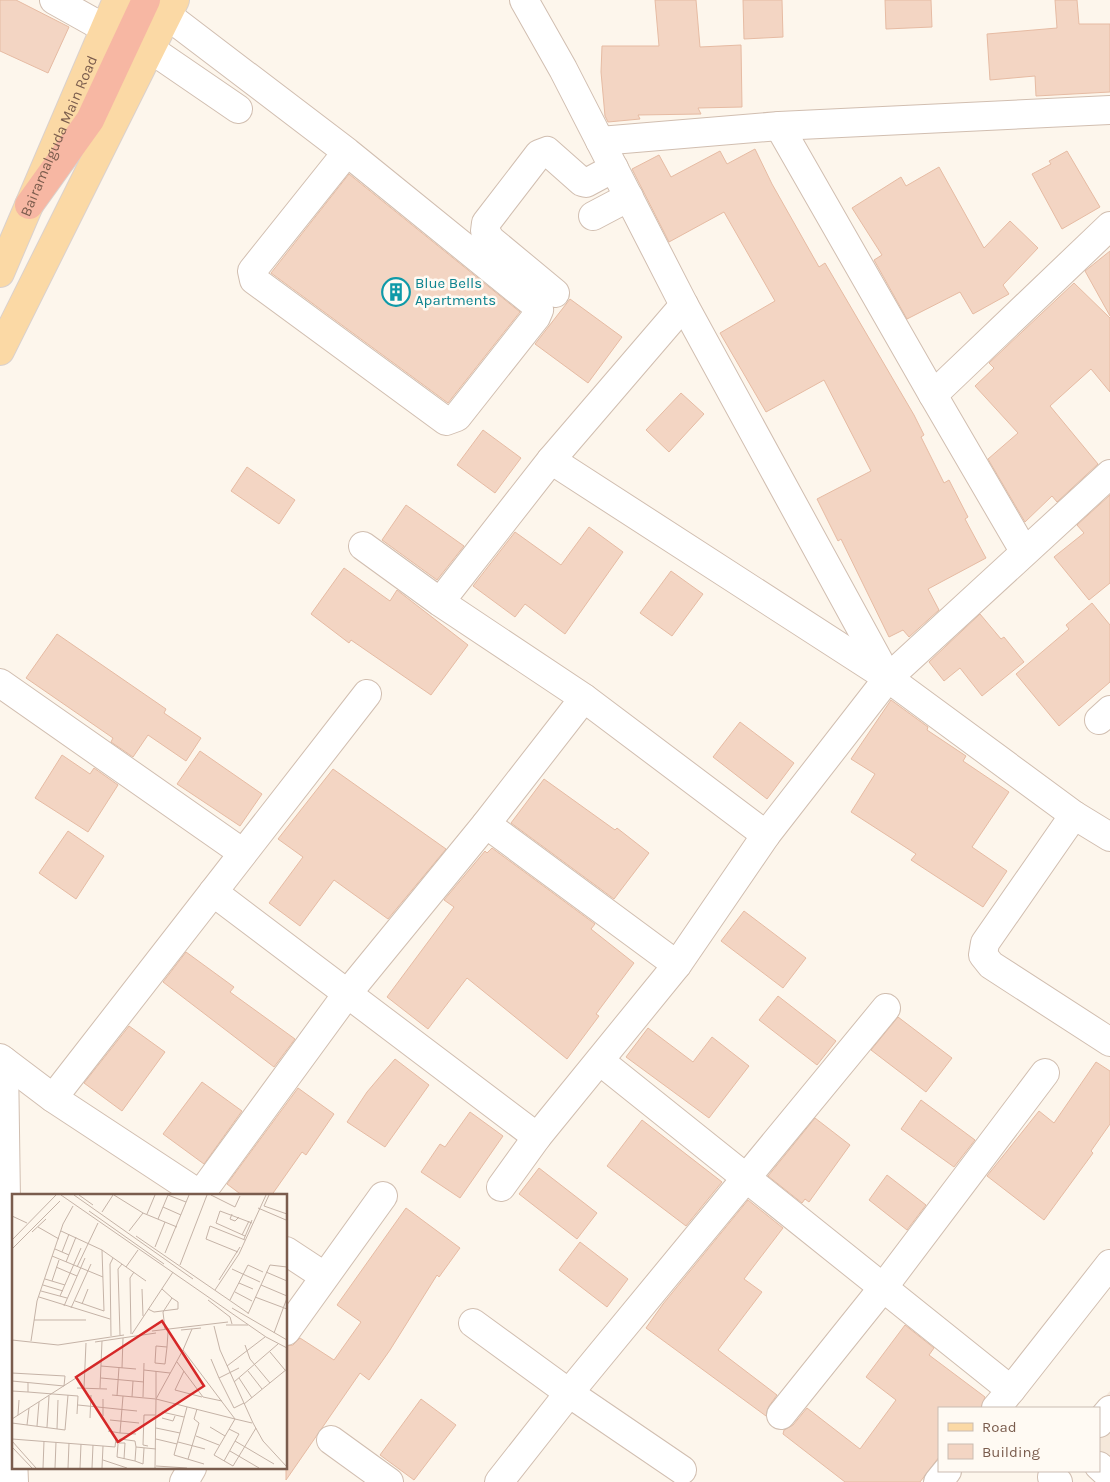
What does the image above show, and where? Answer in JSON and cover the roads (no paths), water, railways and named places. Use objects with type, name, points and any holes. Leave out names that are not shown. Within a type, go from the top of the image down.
[{"type":"highway","points":[[29,205],[90,120],[163,5]]},
{"type":"main road","name":"Bairamalguda Main Road","points":[[0,273],[117,0]]},
{"type":"main road","points":[[0,351],[149,48],[163,5]]},
{"type":"street","points":[[54,0],[104,28]]},
{"type":"street","points":[[524,0],[563,69],[684,305],[888,678]]},
{"type":"street","points":[[163,5],[347,152],[532,302],[538,310],[536,317],[457,418],[451,421],[446,421],[254,280],[251,275],[252,271],[347,152]]},
{"type":"street","points":[[149,48],[189,73],[238,109]]},
{"type":"street","points":[[600,141],[779,126],[1110,110]]},
{"type":"street","points":[[779,126],[1024,551]]},
{"type":"street","points":[[555,293],[491,240],[485,231],[486,223],[539,154],[547,151],[582,182],[586,182],[614,168]]},
{"type":"street","points":[[593,216],[629,197]]},
{"type":"street","points":[[933,395],[1110,226]]},
{"type":"street","points":[[440,602],[551,460],[684,305]]},
{"type":"street","points":[[551,460],[888,678],[1074,815],[1110,837]]},
{"type":"street","points":[[501,1187],[537,1137],[677,965],[766,836],[888,678],[1110,474]]},
{"type":"street","points":[[363,546],[440,602],[584,698],[766,836]]},
{"type":"street","points":[[0,683],[243,853]]},
{"type":"street","points":[[53,1098],[367,694]]},
{"type":"street","points":[[202,1194],[347,994],[486,824],[584,698]]},
{"type":"street","points":[[1074,815],[985,943],[984,955],[991,965],[1110,1042]]},
{"type":"street","points":[[486,824],[677,965]]},
{"type":"street","points":[[213,892],[537,1137]]},
{"type":"street","points":[[499,1482],[568,1393],[886,1008]]},
{"type":"street","points":[[2,1059],[53,1098],[199,1194]]},
{"type":"street","points":[[2,1059],[7,1340],[12,1441]]},
{"type":"street","points":[[600,1061],[882,1289],[1003,1399],[1110,1264]]},
{"type":"street","points":[[782,1415],[882,1289],[1045,1073]]},
{"type":"street","points":[[288,1328],[383,1196]]},
{"type":"street","points":[[288,1252],[324,1276]]},
{"type":"street","points":[[473,1323],[568,1393],[682,1470]]},
{"type":"street","points":[[1100,1422],[1110,1410]]},
{"type":"street","points":[[332,1440],[389,1482]]},
{"type":"street","points":[[1100,1467],[1110,1476]]},
{"type":"street","points":[[184,1482],[191,1470]]},
{"type":"street","points":[[938,1482],[946,1472]]},
{"type":"place","name":"Blue Bells Apartments","points":[[396,292]]}]
